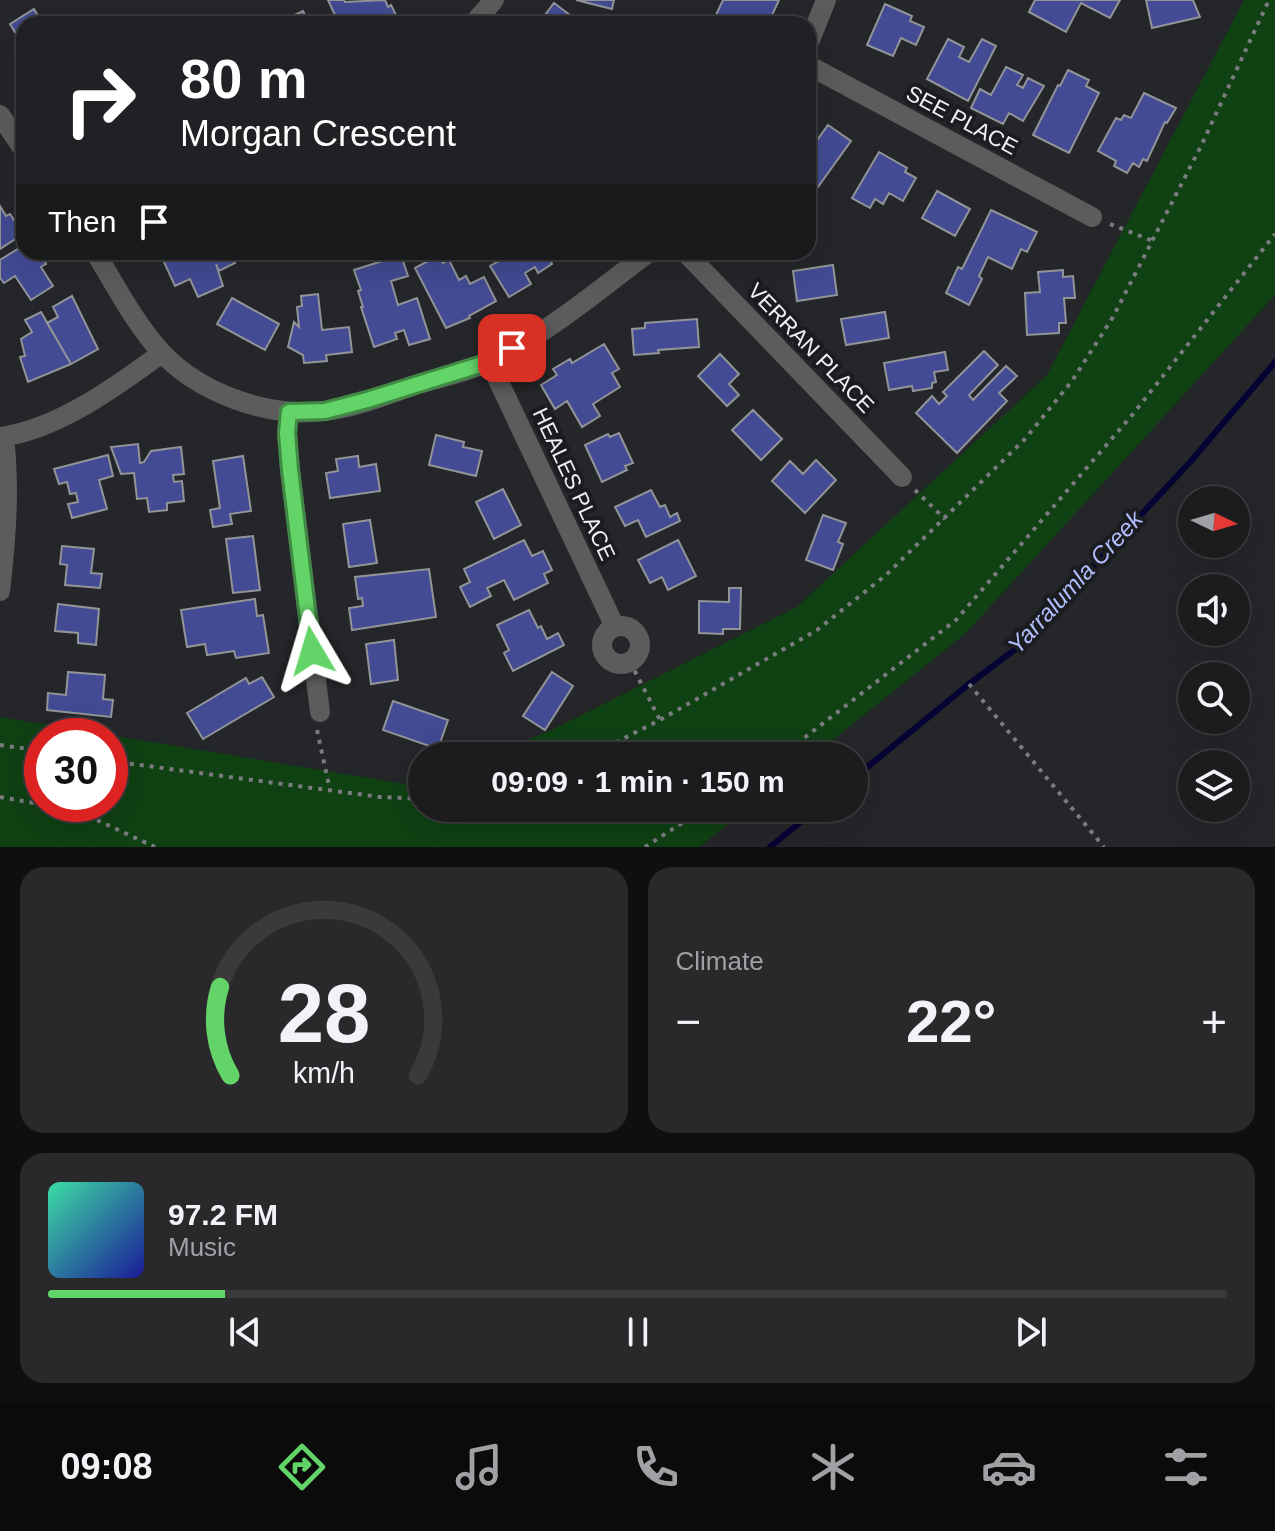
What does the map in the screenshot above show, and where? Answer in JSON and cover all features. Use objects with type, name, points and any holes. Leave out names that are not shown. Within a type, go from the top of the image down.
[{"type":"street","points":[[480,16],[494,0]]},
{"type":"street","points":[[816,25],[826,0]]},
{"type":"street","name":"SEE PLACE","points":[[816,69],[1092,217]]},
{"type":"street","points":[[1,120],[16,140]]},
{"type":"street","points":[[100,260],[162,353],[205,386],[245,402],[289,412],[325,411],[492,361],[552,323],[638,260]]},
{"type":"street","name":"VERRAN PLACE","points":[[693,260],[902,477]]},
{"type":"street","points":[[0,591],[6,540],[8,474],[2,437],[95,401],[162,353]]},
{"type":"street","name":"HEALES PLACE","points":[[492,361],[498,380],[615,627],[603,639],[603,653],[618,664],[630,662]]},
{"type":"street","points":[[289,412],[290,470],[320,712]]},
{"type":"path","points":[[617,742],[817,630],[886,575],[1025,439],[1072,381],[1113,317],[1269,0]]},
{"type":"path","points":[[1092,217],[1153,241]]},
{"type":"path","points":[[799,742],[956,620],[1133,414],[1275,234]]},
{"type":"path","points":[[902,477],[945,519]]},
{"type":"path","points":[[630,662],[660,720]]},
{"type":"path","points":[[969,684],[1104,847]]},
{"type":"path","points":[[320,712],[316,732],[330,790]]},
{"type":"path","points":[[0,745],[24,748]]},
{"type":"path","points":[[128,763],[408,798]]},
{"type":"path","points":[[0,797],[61,808],[99,821],[155,847]]},
{"type":"path","points":[[645,847],[683,822]]},
{"type":"green space","points":[[1244,0],[1275,0],[1275,295],[966,633],[830,742],[522,742],[552,730],[797,607],[1047,375]]},
{"type":"green space","points":[[0,717],[24,721],[24,822],[128,822],[128,738],[408,785],[408,822],[730,822],[699,847],[0,847]]},
{"type":"building","points":[[328,0],[385,0],[396,16],[335,16]]},
{"type":"building","points":[[576,0],[614,0],[612,9]]},
{"type":"building","points":[[723,0],[779,0],[772,16],[715,16]]},
{"type":"building","points":[[1035,0],[1120,0],[1110,18],[1081,3],[1066,32],[1029,12]]},
{"type":"building","points":[[1146,0],[1193,0],[1200,17],[1152,28]]},
{"type":"building","points":[[554,3],[571,16],[544,16]]},
{"type":"building","points":[[885,4],[912,16],[910,21],[924,27],[916,45],[901,38],[893,56],[867,45]]},
{"type":"building","points":[[34,9],[38,16],[23,16]]},
{"type":"building","points":[[16,20],[16,34],[10,24]]},
{"type":"building","points":[[948,39],[964,47],[959,57],[969,62],[982,39],[996,46],[968,101],[927,79]]},
{"type":"building","points":[[1006,67],[1023,75],[1017,85],[1023,88],[1028,78],[1044,86],[1023,121],[1009,113],[1003,124],[971,108],[980,89],[991,95]]},
{"type":"building","points":[[1068,70],[1089,80],[1086,86],[1099,93],[1069,153],[1033,135]]},
{"type":"building","points":[[1144,93],[1176,108],[1165,122],[1147,161],[1143,159],[1139,167],[1133,163],[1127,173],[1114,166],[1116,161],[1098,151],[1116,118],[1121,120],[1124,115],[1131,118]]},
{"type":"building","points":[[828,125],[851,141],[816,190],[816,142]]},
{"type":"building","points":[[879,152],[907,168],[905,172],[916,178],[903,201],[889,193],[883,204],[875,199],[870,208],[852,198]]},
{"type":"building","points":[[937,191],[970,209],[955,236],[922,218]]},
{"type":"building","points":[[0,206],[6,216],[10,214],[16,223],[16,239],[0,249]]},
{"type":"building","points":[[991,210],[1037,232],[1027,252],[1021,249],[1012,269],[988,257],[979,276],[982,279],[969,305],[946,293],[958,267],[962,269]]},
{"type":"building","points":[[16,250],[16,260],[44,260],[46,264],[41,267],[53,286],[31,300],[15,276],[4,283],[0,278],[0,260]]},
{"type":"building","points":[[234,260],[235,263],[219,271],[216,264],[223,286],[198,297],[190,279],[175,286],[164,262]]},
{"type":"building","points":[[385,260],[403,260],[408,276],[391,281],[398,305],[417,298],[430,339],[409,345],[404,330],[395,333],[397,339],[374,347],[361,307],[358,291],[361,290],[354,270]]},
{"type":"building","points":[[430,260],[442,260],[443,263],[449,260],[459,280],[466,276],[470,284],[484,277],[496,301],[470,318],[446,328],[415,268]]},
{"type":"building","points":[[500,260],[550,260],[552,264],[538,273],[535,267],[525,273],[531,284],[509,297],[490,266]]},
{"type":"building","points":[[833,265],[837,295],[797,301],[793,271]]},
{"type":"building","points":[[1063,270],[1063,277],[1073,276],[1075,298],[1064,298],[1066,323],[1059,323],[1059,333],[1027,335],[1025,293],[1040,292],[1038,272]]},
{"type":"building","points":[[318,294],[322,330],[349,327],[352,352],[326,355],[327,361],[304,363],[303,355],[288,347],[294,322],[299,327],[297,307],[302,306],[301,296]]},
{"type":"building","points":[[72,296],[98,349],[71,364],[47,323],[58,317],[53,307]]},
{"type":"building","points":[[232,298],[279,324],[265,350],[217,324]]},
{"type":"building","points":[[41,312],[71,364],[28,382],[20,357],[25,356],[21,339],[32,332],[25,320]]},
{"type":"building","points":[[885,312],[889,338],[846,345],[841,319]]},
{"type":"building","points":[[697,319],[699,347],[634,355],[632,329],[645,328],[645,323]]},
{"type":"building","points":[[604,344],[619,369],[612,373],[620,387],[593,404],[600,416],[582,427],[567,401],[555,409],[541,385],[557,375],[553,369],[570,359],[572,363]]},
{"type":"building","points":[[984,351],[998,365],[969,395],[973,400],[1006,366],[1017,376],[999,393],[1007,401],[957,453],[916,413],[932,396],[939,404],[947,396],[943,392]]},
{"type":"building","points":[[945,352],[948,370],[934,372],[936,382],[932,383],[932,388],[913,391],[912,386],[889,390],[884,363]]},
{"type":"building","points":[[720,354],[739,374],[729,384],[739,395],[727,406],[698,376]]},
{"type":"building","points":[[753,410],[782,439],[761,460],[732,430]]},
{"type":"building","points":[[619,433],[633,463],[625,466],[627,470],[602,482],[585,445],[608,434],[610,437]]},
{"type":"building","points":[[436,435],[464,442],[463,447],[482,451],[476,476],[429,465]]},
{"type":"building","points":[[138,444],[140,463],[151,451],[181,447],[184,474],[173,475],[174,482],[182,481],[184,501],[167,503],[167,510],[149,512],[147,498],[137,499],[134,473],[121,474],[111,447]]},
{"type":"building","points":[[108,455],[113,476],[99,480],[107,509],[72,518],[68,504],[78,502],[76,493],[70,494],[67,482],[59,484],[54,469]]},
{"type":"building","points":[[243,456],[251,511],[230,514],[232,524],[213,527],[210,510],[220,508],[213,461]]},
{"type":"building","points":[[358,456],[359,467],[376,464],[380,491],[330,498],[326,473],[338,471],[336,459]]},
{"type":"building","points":[[816,460],[836,480],[805,513],[772,481],[790,461],[803,474]]},
{"type":"building","points":[[503,489],[521,525],[494,539],[476,502]]},
{"type":"building","points":[[651,490],[660,507],[665,505],[670,517],[677,513],[680,521],[646,537],[638,520],[625,526],[615,507]]},
{"type":"building","points":[[823,515],[846,523],[838,542],[843,544],[833,570],[806,560]]},
{"type":"building","points":[[370,520],[377,563],[349,567],[343,524]]},
{"type":"building","points":[[253,536],[260,590],[233,593],[226,539]]},
{"type":"building","points":[[524,540],[532,556],[543,551],[552,570],[544,574],[548,583],[514,600],[504,580],[487,588],[491,596],[470,607],[460,587],[470,582],[464,569]]},
{"type":"building","points":[[678,540],[696,576],[668,590],[662,577],[650,583],[638,560]]},
{"type":"building","points":[[62,546],[94,549],[91,573],[102,574],[100,588],[65,585],[67,565],[60,564]]},
{"type":"building","points":[[429,569],[436,617],[352,630],[349,608],[363,606],[362,598],[358,599],[355,577]]},
{"type":"building","points":[[729,588],[741,588],[740,629],[723,629],[723,634],[699,633],[699,601],[729,602]]},
{"type":"building","points":[[255,599],[257,616],[263,615],[269,653],[236,658],[234,651],[207,655],[205,644],[187,647],[181,610]]},
{"type":"building","points":[[58,604],[99,609],[96,645],[78,643],[78,633],[55,631]]},
{"type":"building","points":[[529,610],[547,639],[558,633],[564,645],[513,671],[504,653],[509,650],[497,625]]},
{"type":"building","points":[[394,640],[398,680],[371,684],[366,644]]},
{"type":"building","points":[[68,672],[105,675],[103,699],[113,700],[111,717],[47,710],[48,693],[66,695]]},
{"type":"building","points":[[552,672],[573,686],[545,730],[523,716]]},
{"type":"building","points":[[262,677],[274,697],[203,739],[187,713],[246,678],[249,684]]},
{"type":"building","points":[[393,701],[448,720],[440,742],[418,742],[383,730]]},
{"type":"waterway","name":"Yarralumla Creek","points":[[868,767],[1017,648],[1191,461],[1275,362]]},
{"type":"waterway","name":"Yarralumla Creek","points":[[770,847],[801,822]]},
{"type":"route","points":[[312,651],[290,470],[289,412],[325,411],[367,400],[492,361],[512,348]]}]
